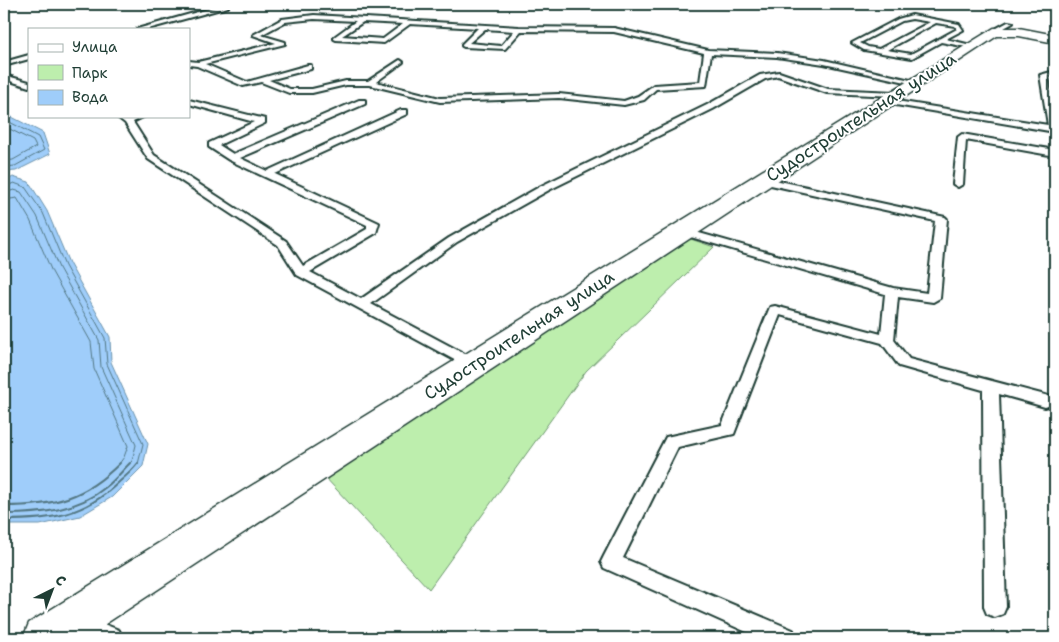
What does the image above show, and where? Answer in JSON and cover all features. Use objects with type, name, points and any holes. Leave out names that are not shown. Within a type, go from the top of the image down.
[{"type":"street","name":"Судостроительная улица","points":[[58,630],[972,46],[1002,29],[1055,39]]},
{"type":"lane","points":[[144,28],[226,6]]},
{"type":"lane","points":[[198,64],[282,43],[256,35],[284,20],[314,17],[483,27],[614,30],[708,52],[776,55],[824,62],[915,82]]},
{"type":"lane","points":[[912,17],[957,25],[961,29],[940,40],[912,56],[866,49],[855,43],[900,20],[912,17]]},
{"type":"lane","points":[[362,20],[336,38],[384,41],[408,23]]},
{"type":"lane","points":[[880,51],[936,21]]},
{"type":"lane","points":[[483,27],[464,46],[503,48],[519,28]]},
{"type":"lane","points":[[940,40],[972,46]]},
{"type":"lane","points":[[262,80],[289,91],[312,91],[346,82],[370,83],[440,100],[559,96],[624,103],[641,98],[654,87],[704,84],[708,52]]},
{"type":"lane","points":[[4,64],[28,58]]},
{"type":"lane","points":[[370,83],[400,62]]},
{"type":"lane","points":[[190,63],[198,64],[246,84],[308,67]]},
{"type":"lane","points":[[362,304],[453,240],[545,188],[710,107],[763,77],[779,74],[826,91],[889,98],[1054,128],[1044,75],[1055,73]]},
{"type":"lane","points":[[4,77],[28,85]]},
{"type":"lane","points":[[190,102],[262,121],[212,145],[232,158],[374,223],[372,231],[301,272]]},
{"type":"lane","points":[[232,158],[362,102]]},
{"type":"lane","points":[[268,174],[404,112]]},
{"type":"lane","points":[[124,118],[151,158],[282,243],[301,272],[473,365]]},
{"type":"lane","points":[[958,184],[962,137],[1055,153]]},
{"type":"lane","points":[[681,231],[892,292],[933,298],[941,219],[761,180]]},
{"type":"lane","points":[[886,340],[892,292]]},
{"type":"lane","points":[[785,638],[611,562],[672,442],[728,430],[775,310],[886,340],[904,363],[1045,401]]},
{"type":"lane","points":[[991,386],[995,607]]},
{"type":"lane","points":[[58,630],[111,638]]},
{"type":"green space","points":[[682,236],[714,247],[586,371],[429,589],[323,475]]},
{"type":"water","points":[[4,113],[43,133],[50,154],[16,171],[4,172]]},
{"type":"water","points":[[13,177],[29,182],[47,211],[69,263],[110,337],[111,362],[148,444],[143,466],[112,497],[80,516],[40,525],[4,525],[4,182]]}]
